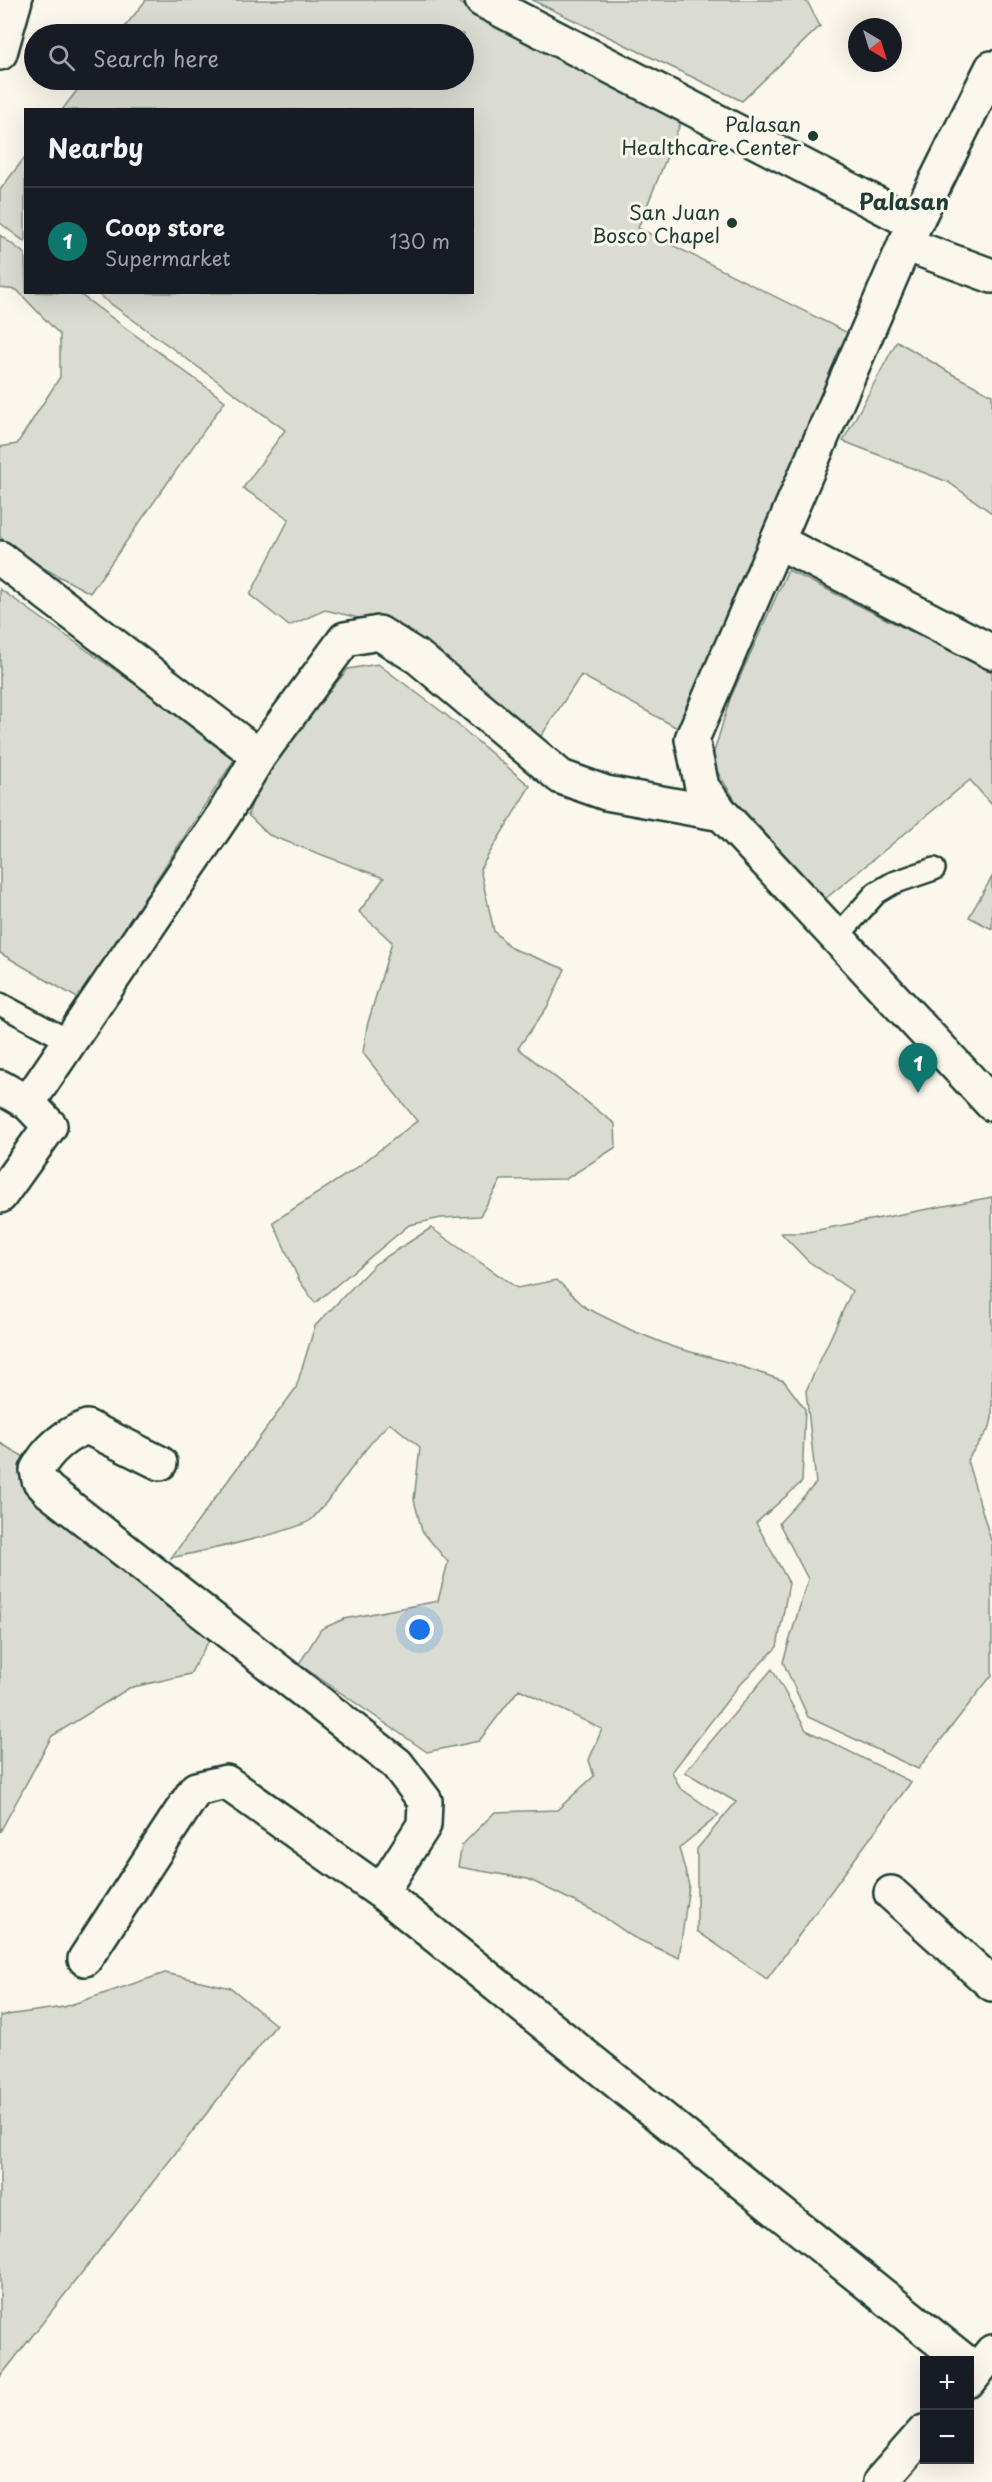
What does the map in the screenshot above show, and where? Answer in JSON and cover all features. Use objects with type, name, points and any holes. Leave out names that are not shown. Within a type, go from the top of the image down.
[{"type":"street","points":[[0,53],[15,0]]},
{"type":"street","points":[[482,0],[992,276]]},
{"type":"street","points":[[992,68],[909,233],[692,739],[702,787],[722,814],[992,1104]]},
{"type":"street","points":[[777,541],[992,652]]},
{"type":"street","points":[[0,558],[259,756]]},
{"type":"street","points":[[0,1196],[50,1126],[14,1095],[71,1042],[259,756],[345,639],[379,633],[419,658],[561,777],[606,793],[722,814]]},
{"type":"street","points":[[160,1463],[87,1427],[70,1433],[45,1455],[37,1470],[39,1480],[49,1491],[397,1764],[425,1801],[424,1825],[381,1892]]},
{"type":"street","points":[[85,1959],[196,1789],[226,1782],[381,1892],[961,2356]]},
{"type":"street","points":[[891,1893],[992,1984]]},
{"type":"street","points":[[880,2482],[920,2437]]},
{"type":"lane","points":[[836,938],[876,893],[893,883],[934,869]]},
{"type":"lane","points":[[0,1004],[71,1042]]},
{"type":"shaded area","points":[[146,0],[454,0],[683,117],[638,228],[850,334],[679,729],[581,675],[536,744],[389,625],[325,610],[289,626],[250,595],[289,519],[243,488],[285,430],[97,294],[474,294],[474,108],[64,108],[77,90],[474,90],[474,24],[127,24]]},
{"type":"shaded area","points":[[532,0],[803,0],[808,3],[820,26],[742,101]]},
{"type":"shaded area","points":[[24,158],[24,241],[0,223],[0,190]]},
{"type":"shaded area","points":[[0,235],[24,253],[24,294],[79,294],[225,401],[90,593],[36,564],[0,537],[0,447],[17,444],[60,377],[60,335],[17,290],[0,288]]},
{"type":"shaded area","points":[[897,341],[992,395],[992,513],[948,482],[843,441]]},
{"type":"shaded area","points":[[788,570],[992,672],[992,805],[970,780],[825,899],[737,803],[711,762],[730,699]]},
{"type":"shaded area","points":[[0,589],[204,733],[234,760],[79,999],[0,953]]},
{"type":"shaded area","points":[[378,664],[445,714],[530,786],[480,869],[494,931],[511,948],[565,969],[548,1006],[518,1048],[615,1124],[616,1147],[566,1179],[501,1180],[480,1216],[441,1218],[409,1225],[315,1303],[299,1280],[273,1222],[355,1169],[417,1121],[363,1053],[367,1026],[392,942],[359,912],[384,878],[269,835],[248,815],[264,769],[348,669]]},
{"type":"shaded area","points":[[992,877],[992,929],[969,917]]},
{"type":"shaded area","points":[[992,1197],[992,1418],[990,1427],[967,1460],[992,1544],[992,1675],[918,1769],[808,1717],[783,1662],[808,1579],[779,1523],[816,1483],[806,1391],[852,1291],[808,1261],[781,1233],[802,1233]]},
{"type":"shaded area","points":[[431,1228],[517,1288],[557,1280],[586,1308],[631,1330],[673,1347],[784,1381],[805,1409],[802,1482],[756,1523],[789,1583],[777,1647],[740,1684],[672,1772],[680,1788],[719,1815],[679,1848],[689,1885],[679,1958],[633,1937],[598,1913],[528,1879],[458,1867],[462,1845],[495,1812],[557,1810],[594,1776],[589,1760],[602,1729],[519,1689],[479,1741],[427,1752],[299,1664],[321,1629],[344,1619],[438,1601],[448,1562],[422,1531],[414,1500],[420,1447],[390,1423],[312,1519],[268,1535],[171,1558],[296,1388],[315,1326],[375,1264]]},
{"type":"shaded area","points":[[0,1443],[62,1479],[141,1584],[218,1624],[190,1674],[129,1688],[52,1736],[0,1832]]},
{"type":"shaded area","points":[[772,1669],[806,1730],[911,1782],[767,1979],[697,1931],[697,1849],[736,1802],[685,1772]]},
{"type":"shaded area","points":[[165,1973],[231,1988],[276,2025],[0,2377],[0,2016],[64,2007]]},
{"type":"place","name":"Palasan Healthcare Center","points":[[813,136]]},
{"type":"place","name":"San Juan Bosco Chapel","points":[[732,223]]},
{"type":"place","name":"Coop store","points":[[918,1093]]},
{"type":"district","name":"Palasan","points":[[904,200]]}]
